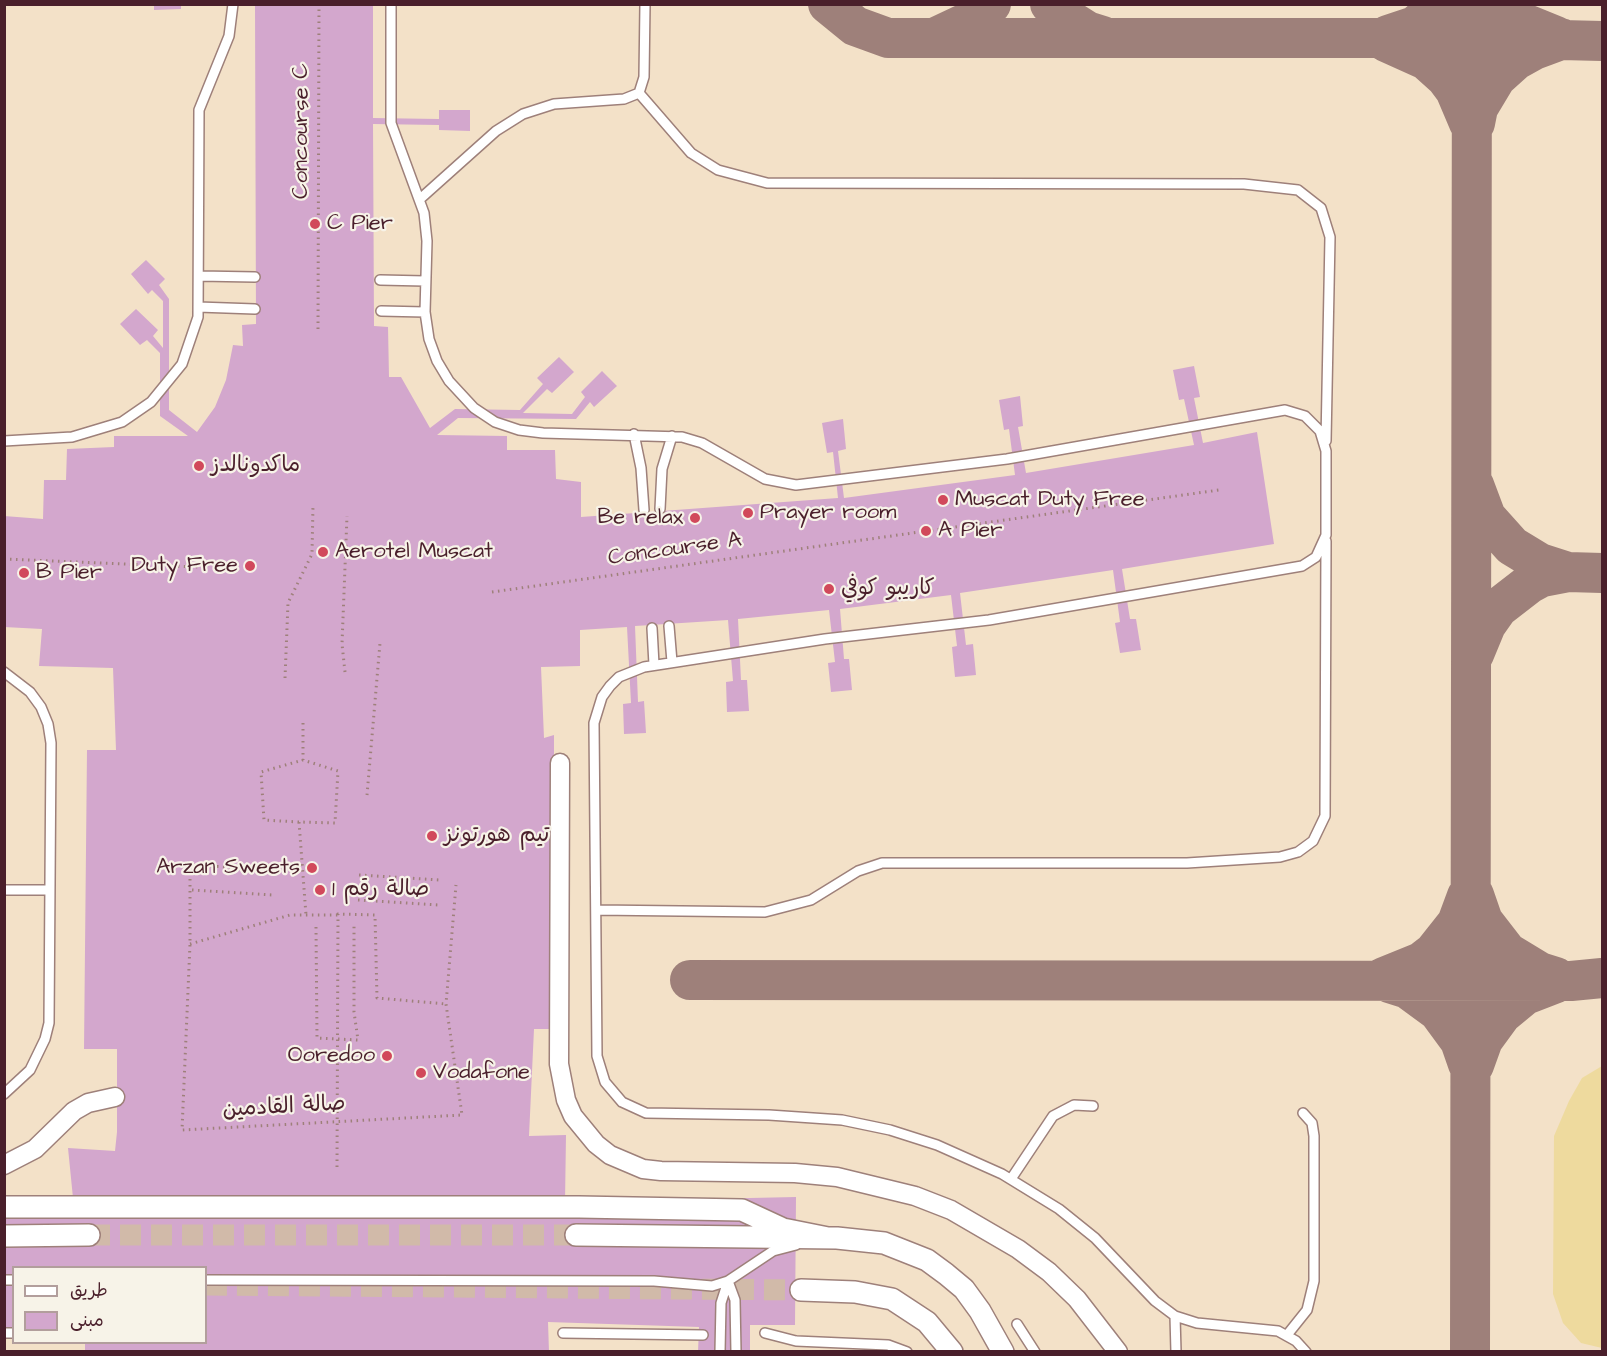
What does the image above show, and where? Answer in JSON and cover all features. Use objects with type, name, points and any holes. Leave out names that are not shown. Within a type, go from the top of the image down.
[{"type":"street","points":[[560,763],[559,1064],[566,1100],[573,1116],[589,1137],[610,1155],[643,1169],[661,1172],[795,1173],[837,1177],[915,1196],[951,1210],[1018,1248],[1049,1272],[1077,1299],[1118,1352]]},
{"type":"street","points":[[4,1165],[34,1149],[74,1111],[88,1103],[115,1097]]},
{"type":"street","points":[[4,1207],[579,1207],[742,1210],[783,1229],[828,1238]]},
{"type":"street","points":[[576,1234],[861,1238],[884,1243],[927,1260],[964,1290],[980,1311],[1003,1352]]},
{"type":"street","points":[[4,1236],[89,1235]]},
{"type":"street","points":[[801,1290],[855,1292],[892,1299],[927,1322],[952,1352]]},
{"type":"lane","points":[[4,441],[89,434],[122,422],[163,390],[182,364],[194,333],[200,276],[197,121],[201,100],[230,36],[233,4]]},
{"type":"lane","points":[[391,4],[391,123],[420,199],[426,227],[425,312],[429,339],[437,361],[449,381],[474,408],[495,422],[543,433],[672,436],[702,443],[765,479],[796,485],[1007,459],[1285,410],[1305,416],[1314,422],[1320,431],[1326,451]]},
{"type":"lane","points":[[639,93],[644,77],[645,4]]},
{"type":"lane","points":[[420,199],[496,131],[523,114],[554,104],[624,99],[639,93]]},
{"type":"lane","points":[[596,910],[765,912],[811,900],[858,871],[882,863],[1187,863],[1280,857],[1298,852],[1318,833],[1326,806],[1326,451],[1330,237],[1326,217],[1307,195],[1289,187],[1244,184],[755,181],[718,170],[691,153],[639,93]]},
{"type":"lane","points":[[200,276],[255,277]]},
{"type":"lane","points":[[380,280],[425,281]]},
{"type":"lane","points":[[198,308],[255,309]]},
{"type":"lane","points":[[381,311],[425,312]]},
{"type":"lane","points":[[634,434],[641,468],[644,510]]},
{"type":"lane","points":[[660,509],[662,469],[672,436]]},
{"type":"lane","points":[[1306,1352],[1287,1335],[1267,1328],[1197,1323],[1175,1316],[1155,1301],[1111,1253],[1077,1223],[1011,1179],[937,1144],[866,1124],[794,1116],[646,1113],[622,1102],[605,1082],[597,1056],[594,723],[602,697],[619,677],[631,670],[825,639],[989,620],[1294,568],[1316,557],[1326,535]]},
{"type":"lane","points":[[669,626],[672,662]]},
{"type":"lane","points":[[652,628],[654,665]]},
{"type":"lane","points":[[4,672],[30,692],[41,707],[48,724],[51,743],[49,1023],[42,1047],[30,1070],[4,1094]]},
{"type":"lane","points":[[4,890],[50,890]]},
{"type":"lane","points":[[1011,1179],[1053,1116],[1074,1106],[1093,1106]]},
{"type":"lane","points":[[1287,1335],[1307,1310],[1314,1281],[1314,1136],[1311,1123],[1303,1113]]},
{"type":"lane","points":[[207,1280],[654,1281],[706,1286],[728,1281],[773,1251],[828,1238]]},
{"type":"lane","points":[[720,1352],[721,1302],[728,1281]]},
{"type":"lane","points":[[728,1281],[735,1300],[736,1352]]},
{"type":"lane","points":[[1175,1316],[1176,1352]]},
{"type":"lane","points":[[1017,1324],[1035,1352]]},
{"type":"lane","points":[[563,1333],[703,1335]]},
{"type":"lane","points":[[765,1333],[796,1341],[888,1345],[907,1352]]},
{"type":"path","name":"Concourse C","points":[[318,329],[319,4]]},
{"type":"path","name":"Concourse A","points":[[492,592],[1219,490]]},
{"type":"path","points":[[285,678],[288,603],[312,554],[313,505]]},
{"type":"path","points":[[345,672],[342,644],[347,516]]},
{"type":"path","points":[[4,559],[199,567]]},
{"type":"path","points":[[367,795],[380,643]]},
{"type":"path","points":[[303,723],[303,760]]},
{"type":"path","points":[[303,760],[338,771],[335,823],[299,822],[264,820],[261,772],[303,760]]},
{"type":"path","points":[[299,822],[306,915]]},
{"type":"path","points":[[190,861],[190,944],[290,915],[375,915],[377,998],[446,1004],[456,885]]},
{"type":"path","points":[[193,865],[274,870]]},
{"type":"path","points":[[359,875],[440,880]]},
{"type":"path","points":[[192,890],[272,895]]},
{"type":"path","points":[[358,900],[438,905]]},
{"type":"path","points":[[338,915],[338,1167]]},
{"type":"path","points":[[316,927],[317,1038],[358,1040],[354,1012],[354,925]]},
{"type":"path","name":"صالة القادمين","points":[[190,944],[182,1130],[462,1115],[446,1004]]},
{"type":"path","points":[[337,1122],[338,1039]]},
{"type":"sand","points":[[1602,1066],[1602,1348],[1581,1343],[1563,1323],[1553,1294],[1554,1136],[1582,1078]]},
{"type":"building","points":[[154,4],[181,4],[181,9],[154,10]]},
{"type":"building","name":"صالة رقم 1","points":[[255,4],[373,4],[373,118],[439,119],[439,110],[470,110],[470,131],[439,130],[439,125],[373,124],[374,326],[388,327],[389,377],[401,377],[430,428],[455,409],[520,410],[543,384],[537,378],[559,357],[574,372],[552,393],[547,389],[523,413],[572,414],[585,397],[581,392],[602,371],[617,386],[594,407],[590,402],[576,419],[458,418],[437,435],[507,436],[507,450],[555,450],[556,479],[581,482],[581,517],[838,498],[833,452],[827,453],[822,423],[843,419],[846,449],[838,451],[844,498],[1015,475],[1009,429],[1004,430],[999,400],[1020,396],[1023,426],[1018,427],[1026,473],[1194,445],[1184,399],[1179,400],[1173,370],[1194,366],[1200,397],[1194,398],[1203,443],[1257,432],[1274,544],[1122,569],[1130,619],[1136,619],[1141,650],[1120,653],[1115,623],[1120,622],[1113,570],[960,593],[966,645],[973,644],[976,675],[955,677],[952,647],[957,646],[951,595],[840,609],[844,659],[849,659],[852,690],[831,692],[828,663],[835,662],[829,610],[738,619],[741,680],[747,680],[749,711],[727,712],[726,682],[733,681],[728,620],[635,626],[638,702],[644,701],[646,733],[624,734],[623,704],[631,703],[627,627],[580,630],[580,666],[541,667],[544,738],[554,735],[554,1029],[534,1029],[529,1136],[566,1135],[565,1202],[796,1197],[795,1325],[750,1325],[750,1352],[698,1352],[699,1327],[548,1322],[549,1352],[85,1352],[85,1344],[207,1344],[207,1266],[12,1266],[12,1327],[4,1327],[4,1198],[73,1198],[68,1148],[115,1151],[117,1049],[84,1049],[87,750],[116,750],[113,668],[39,666],[42,629],[4,627],[4,516],[43,519],[44,480],[66,480],[67,449],[114,447],[114,436],[188,436],[160,416],[160,353],[147,340],[140,345],[120,324],[136,309],[158,330],[153,336],[163,348],[163,301],[152,290],[148,294],[131,274],[146,260],[165,279],[159,285],[169,299],[169,410],[197,432],[215,407],[226,380],[233,345],[243,346],[242,325],[256,324]]},
{"type":"taxiway","points":[[828,4],[855,26],[888,38],[1561,38]]},
{"type":"taxiway","points":[[938,36],[972,20],[991,4]]},
{"type":"taxiway","points":[[1050,4],[1087,31],[1103,36]]},
{"type":"taxiway","points":[[1388,35],[1415,26],[1441,4]]},
{"type":"taxiway","points":[[1470,1352],[1472,4]]},
{"type":"taxiway","points":[[1503,4],[1524,23],[1556,36]]},
{"type":"taxiway","points":[[1475,123],[1478,108],[1496,78],[1516,60],[1534,50],[1561,40],[1602,41]]},
{"type":"taxiway","points":[[1386,42],[1426,60],[1446,78],[1455,90],[1469,123]]},
{"type":"taxiway","points":[[1474,485],[1486,517],[1512,546],[1540,563],[1568,572]]},
{"type":"taxiway","points":[[1474,654],[1486,625],[1498,608],[1529,584],[1542,577],[1568,572],[1602,573]]},
{"type":"taxiway","points":[[1474,895],[1483,921],[1507,952],[1540,972],[1556,977]]},
{"type":"taxiway","points":[[1384,977],[1421,962],[1434,952],[1457,923],[1467,896]]},
{"type":"taxiway","points":[[690,980],[1571,981],[1602,978]]},
{"type":"taxiway","points":[[1389,983],[1408,989],[1438,1011],[1460,1041],[1468,1064]]},
{"type":"taxiway","points":[[1474,1065],[1483,1040],[1502,1014],[1525,995],[1556,983]]},
{"type":"tunnel","points":[[89,1235],[576,1235]]},
{"type":"tunnel","points":[[207,1285],[801,1290]]},
{"type":"place","name":"C Pier","points":[[315,224]]},
{"type":"place","name":"ماكدونالدز","points":[[199,466]]},
{"type":"place","name":"Muscat Duty Free","points":[[943,500]]},
{"type":"place","name":"Prayer room","points":[[748,513]]},
{"type":"place","name":"Be relax","points":[[695,518]]},
{"type":"place","name":"A Pier","points":[[926,531]]},
{"type":"place","name":"Aerotel Muscat","points":[[323,552]]},
{"type":"place","name":"Duty Free","points":[[250,566]]},
{"type":"place","name":"B Pier","points":[[24,573]]},
{"type":"place","name":"كاريبو كوفي","points":[[829,589]]},
{"type":"place","name":"تيم هورتونز","points":[[432,836]]},
{"type":"place","name":"Arzan Sweets","points":[[312,868]]},
{"type":"place","name":"صالة رقم 1","points":[[320,890]]},
{"type":"place","name":"Ooredoo","points":[[387,1056]]},
{"type":"place","name":"Vodafone","points":[[421,1073]]}]
